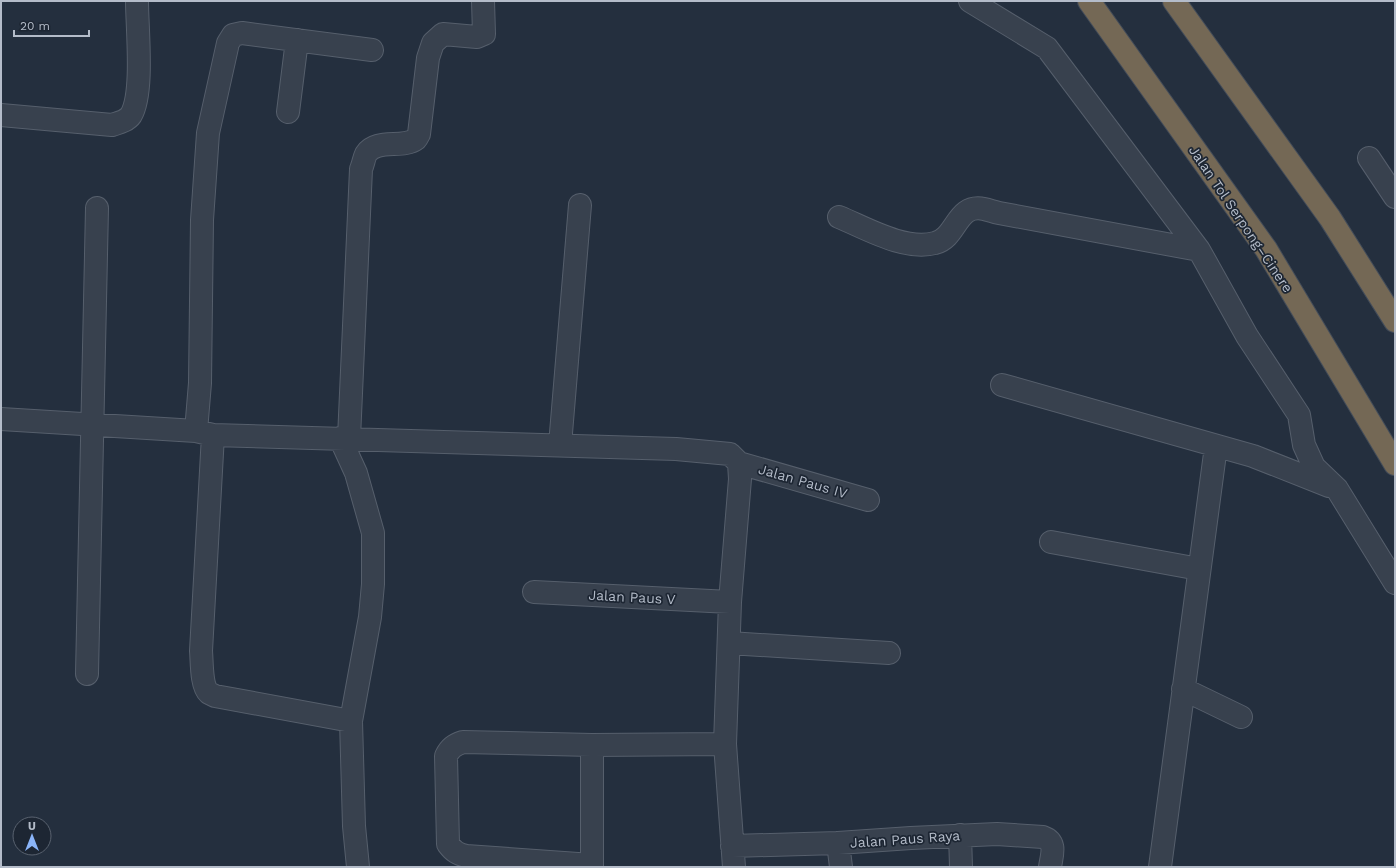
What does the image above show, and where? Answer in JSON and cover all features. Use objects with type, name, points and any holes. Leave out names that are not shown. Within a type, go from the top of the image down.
[{"type":"highway","name":"Jalan Tol Serpong–Cinere","points":[[1089,1],[1266,249],[1395,464]]},
{"type":"highway","points":[[1174,1],[1330,218],[1395,321]]},
{"type":"street","points":[[1,115],[112,125],[123,121],[130,116],[136,103],[138,82],[136,1]]},
{"type":"street","points":[[358,867],[354,826],[351,721],[370,617],[373,584],[373,533],[345,438],[361,169],[366,154],[372,148],[387,144],[405,143],[416,140],[419,134],[428,58],[433,42],[443,34],[477,37],[484,34],[484,1]]},
{"type":"street","points":[[970,1],[1047,48],[1199,250],[1246,336],[1299,416],[1304,445],[1314,467],[1337,489],[1395,583]]},
{"type":"street","points":[[351,721],[215,696],[208,693],[205,687],[201,651],[204,433],[200,383],[202,220],[208,133],[226,48],[233,35],[242,33],[372,50]]},
{"type":"street","points":[[288,112],[297,40]]},
{"type":"street","points":[[1370,158],[1395,197]]},
{"type":"street","points":[[560,445],[580,205]]},
{"type":"street","points":[[88,674],[97,208]]},
{"type":"street","points":[[839,217],[896,241],[920,244],[936,243],[946,237],[964,212],[972,209],[983,208],[999,213],[1199,250]]},
{"type":"street","points":[[1002,385],[1253,456],[1337,489]]},
{"type":"street","name":"Jalan Paus IV","points":[[1,419],[93,424],[204,433],[676,449],[730,454],[739,462],[868,500]]},
{"type":"street","points":[[1160,867],[1216,446]]},
{"type":"street","points":[[733,856],[725,744],[730,602],[740,479],[739,462]]},
{"type":"street","points":[[1051,542],[1199,569]]},
{"type":"street","name":"Jalan Paus V","points":[[534,592],[730,602]]},
{"type":"street","points":[[729,643],[889,653]]},
{"type":"street","points":[[1183,689],[1241,717]]},
{"type":"street","points":[[592,745],[592,866],[466,856],[457,854],[448,844],[446,756],[455,744],[463,742],[592,745],[725,744]]},
{"type":"street","name":"Jalan Paus Raya","points":[[733,856],[838,843],[997,834],[1043,837],[1049,839],[1053,845],[1050,867]]},
{"type":"street","points":[[960,836],[961,867]]},
{"type":"street","points":[[838,843],[841,867]]}]
